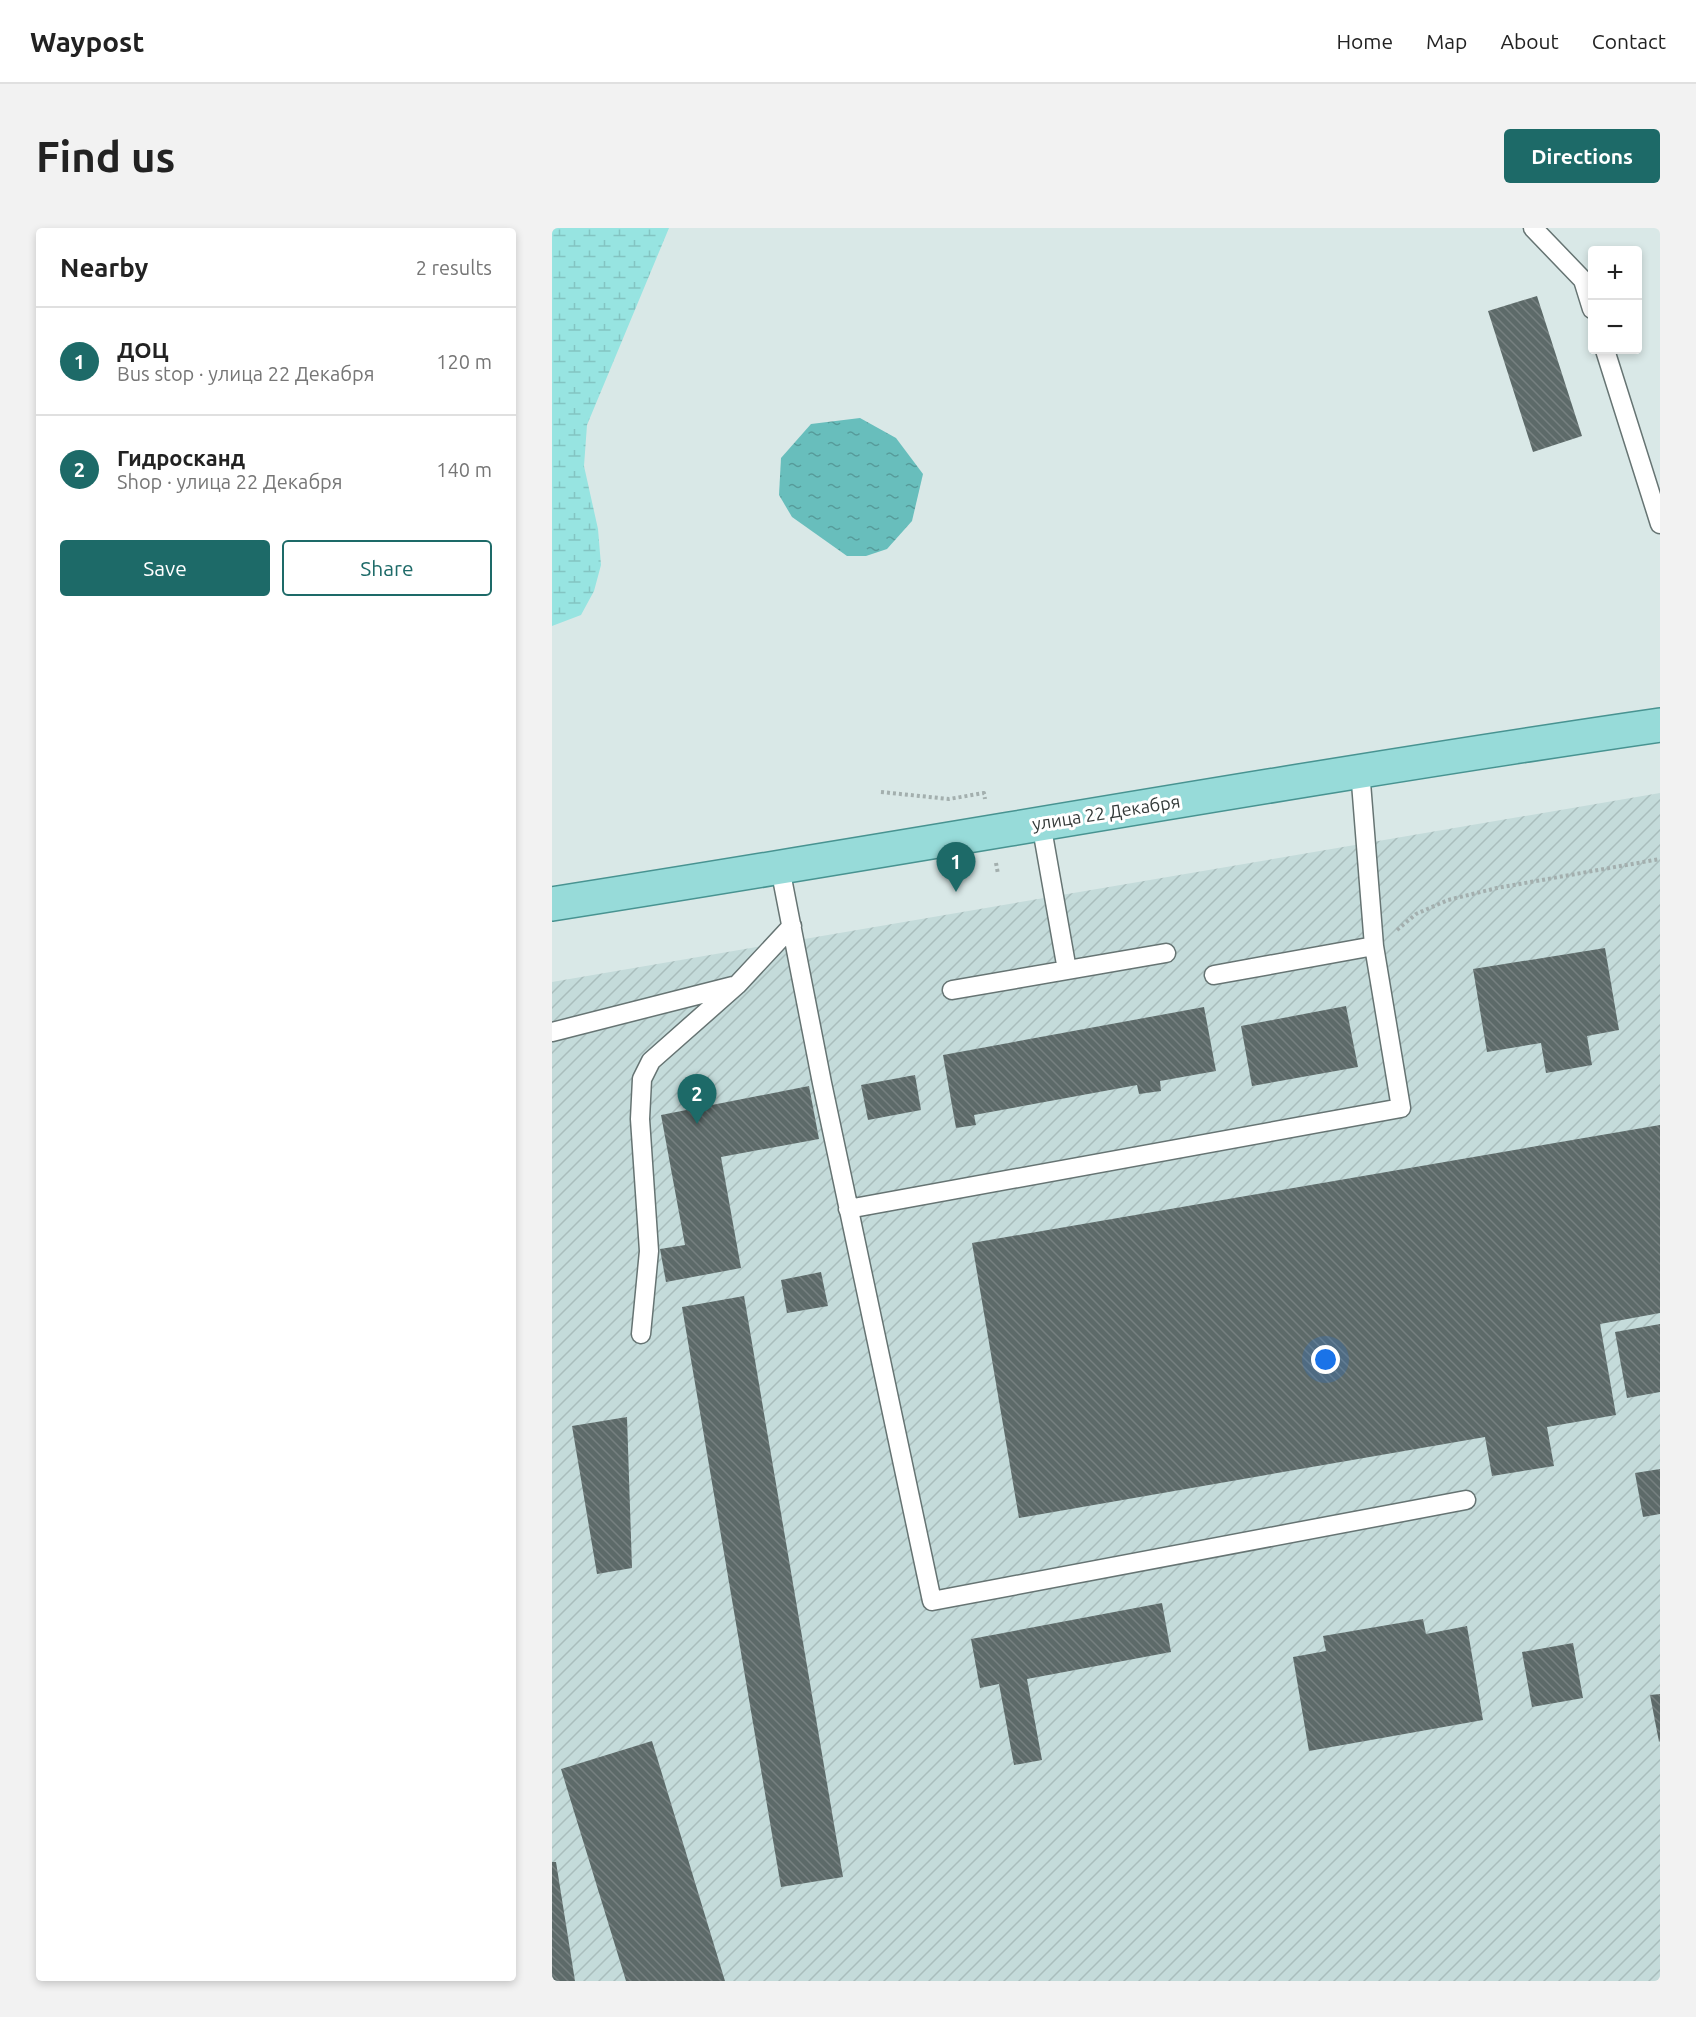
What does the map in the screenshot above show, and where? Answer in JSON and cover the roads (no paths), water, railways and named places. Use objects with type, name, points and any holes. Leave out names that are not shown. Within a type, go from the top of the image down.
[{"type":"main road","name":"улица 22 Декабря","points":[[552,904],[1360,770],[1660,725]]},
{"type":"lane","points":[[1533,228],[1583,280],[1590,300]]},
{"type":"lane","points":[[1606,354],[1660,524]]},
{"type":"lane","points":[[848,1209],[1401,1108],[1374,946],[1360,770]]},
{"type":"lane","points":[[1041,823],[1067,970]]},
{"type":"lane","points":[[780,868],[848,1209],[932,1601],[1466,1500]]},
{"type":"lane","points":[[642,1334],[649,1251],[640,1119],[642,1079],[651,1061],[737,985],[792,926]]},
{"type":"lane","points":[[1214,975],[1374,946]]},
{"type":"lane","points":[[952,990],[1166,953]]},
{"type":"lane","points":[[552,1032],[737,985]]},
{"type":"water","points":[[860,418],[896,438],[923,474],[912,521],[887,549],[866,556],[847,556],[792,517],[779,495],[781,458],[811,424]]},
{"type":"place","name":"ДОЦ","points":[[956,892]]},
{"type":"place","name":"Гидросканд","points":[[697,1124]]}]
